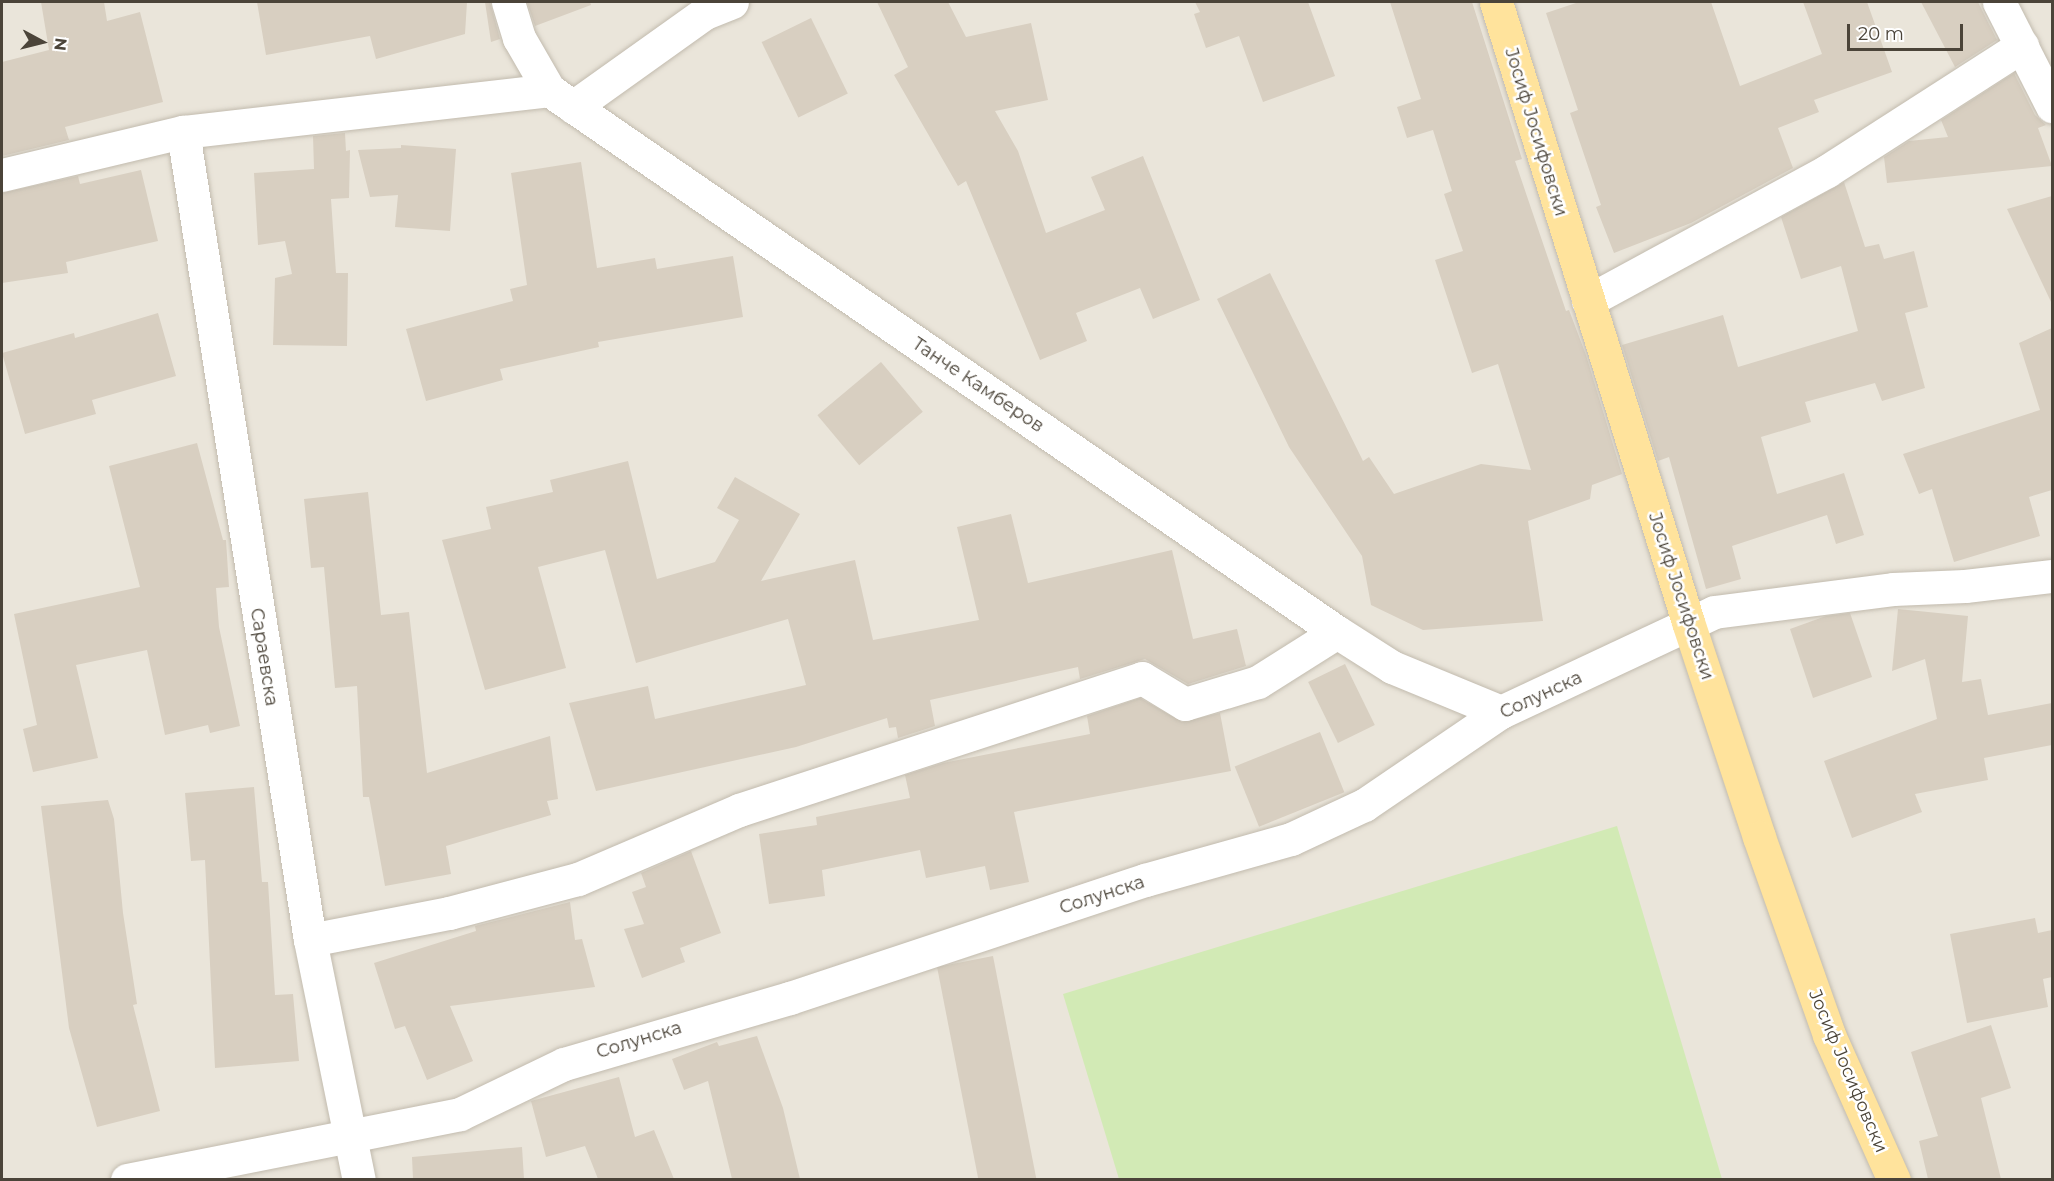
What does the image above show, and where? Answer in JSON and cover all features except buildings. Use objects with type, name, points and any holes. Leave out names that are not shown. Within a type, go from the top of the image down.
[{"type":"main road","name":"Јосиф Јосифовски","points":[[1496,2],[1688,622],[1829,1035],[1894,1179]]},
{"type":"street","name":"Танче Камберов","points":[[508,2],[519,39],[561,98],[1337,632],[1392,667],[1501,712]]},
{"type":"street","points":[[2,175],[183,132],[561,98],[705,13],[732,2]]},
{"type":"street","points":[[1999,2],[2052,106]]},
{"type":"street","points":[[1588,301],[1827,171],[2022,46]]},
{"type":"street","name":"Сараевска","points":[[183,132],[310,940],[359,1179]]},
{"type":"street","name":"Солунска","points":[[127,1179],[263,1150],[351,1138],[460,1114],[575,1060],[790,998],[1145,880],[1291,839],[1364,805],[1501,712],[1688,622],[1714,612],[1893,589],[1965,586],[2052,576]]},
{"type":"street","points":[[310,940],[449,913],[578,879],[739,810],[1142,678],[1185,704],[1258,682],[1337,632]]},
{"type":"shaded area","points":[[2,2],[2052,2],[2052,1179],[2,1179]]},
{"type":"green space","points":[[1617,826],[1722,1179],[1119,1179],[1063,994]]}]
